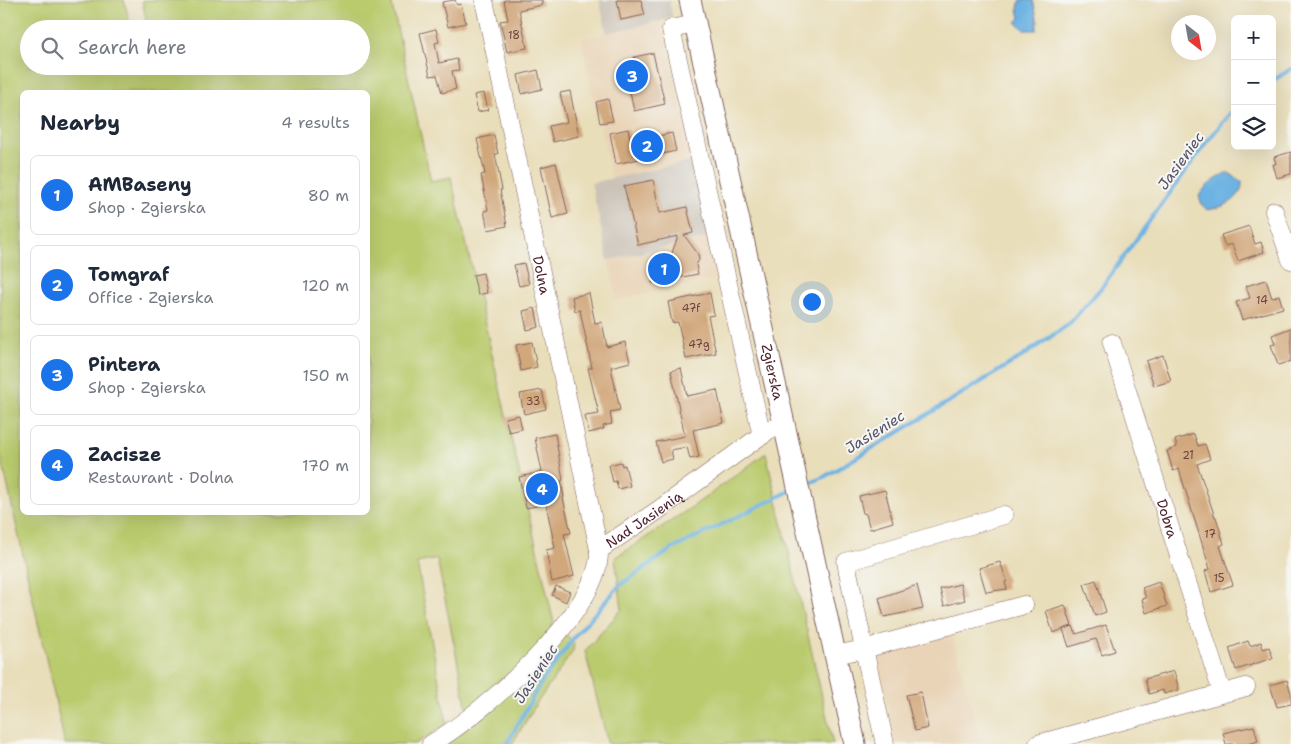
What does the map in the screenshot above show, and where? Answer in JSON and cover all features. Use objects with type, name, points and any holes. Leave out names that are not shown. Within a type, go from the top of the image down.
[{"type":"main road","name":"Zgierska","points":[[690,0],[855,744]]},
{"type":"street","name":"Dolna","points":[[484,0],[599,550]]},
{"type":"street","points":[[695,24],[672,29],[762,436]]},
{"type":"street","points":[[1274,211],[1291,260]]},
{"type":"street","name":"Dobra","points":[[1112,343],[1222,693]]},
{"type":"street","name":"Nad Jasienią","points":[[431,744],[487,703],[530,665],[546,648],[594,579],[600,561],[599,550],[770,429],[784,427]]},
{"type":"street","points":[[885,744],[846,562],[1004,515]]},
{"type":"street","points":[[835,655],[864,649],[1024,604]]},
{"type":"street","points":[[1038,744],[1065,740],[1246,687]]},
{"type":"shaded area","points":[[599,0],[669,0],[673,18],[607,33]]},
{"type":"shaded area","points":[[662,21],[693,161],[612,179],[581,39]]},
{"type":"shaded area","points":[[693,161],[710,237],[608,260],[591,183]]},
{"type":"shaded area","points":[[710,237],[719,278],[617,300],[608,260]]},
{"type":"shaded area","points":[[951,630],[981,744],[895,744],[878,656]]},
{"type":"green space","points":[[0,0],[124,0],[129,20],[20,20],[20,75],[370,75],[370,20],[146,20],[142,0],[391,0],[431,181],[451,177],[554,623],[527,661],[467,709],[437,559],[417,563],[447,724],[415,744],[65,744],[0,452]]},
{"type":"green space","points":[[766,453],[833,744],[608,744],[585,651],[622,609],[615,558],[695,505]]},
{"type":"green space","points":[[566,634],[574,644],[573,651],[537,703],[512,744],[440,744]]},
{"type":"water","points":[[1020,0],[1033,0],[1038,22],[1037,30],[1025,30],[1016,22],[1020,18],[1018,9]]},
{"type":"water","points":[[1229,173],[1242,182],[1239,194],[1225,205],[1207,210],[1202,205],[1199,196],[1212,182]]},
{"type":"building","points":[[455,0],[457,5],[461,4],[466,23],[448,27],[442,2]]},
{"type":"building","points":[[504,0],[542,0],[542,5],[519,10],[527,48],[507,52],[500,21],[508,20]]},
{"type":"building","points":[[617,0],[641,0],[645,15],[621,20]]},
{"type":"building","points":[[436,29],[439,42],[435,43],[439,63],[457,59],[459,70],[452,71],[456,89],[442,93],[437,75],[430,76],[420,33]]},
{"type":"building","points":[[653,53],[665,104],[634,111],[625,69],[636,67],[634,57]]},
{"type":"building","points":[[538,70],[542,89],[522,94],[518,75]]},
{"type":"building","points":[[570,91],[579,136],[553,142],[549,126],[567,122],[560,93]]},
{"type":"building","points":[[484,93],[488,110],[478,112],[474,95]]},
{"type":"building","points":[[608,99],[613,121],[600,123],[596,102]]},
{"type":"building","points":[[628,129],[631,142],[672,133],[676,151],[616,164],[610,133]]},
{"type":"building","points":[[494,135],[498,154],[495,154],[502,190],[500,190],[507,226],[488,230],[484,211],[488,210],[481,175],[485,174],[477,139]]},
{"type":"building","points":[[1291,152],[1291,174],[1277,178],[1273,164],[1276,164],[1274,157]]},
{"type":"building","points":[[556,163],[568,214],[552,218],[541,167]]},
{"type":"building","points":[[653,180],[660,213],[687,207],[693,233],[684,235],[698,254],[699,260],[696,265],[698,274],[652,283],[656,257],[668,264],[678,236],[638,245],[624,186]]},
{"type":"building","points":[[1249,226],[1255,244],[1261,242],[1264,252],[1238,261],[1232,244],[1225,246],[1221,235]]},
{"type":"building","points":[[524,263],[529,284],[519,286],[514,265]]},
{"type":"building","points":[[483,273],[487,293],[478,295],[473,275]]},
{"type":"building","points":[[1266,280],[1272,298],[1279,295],[1283,308],[1242,320],[1236,302],[1250,298],[1246,286]]},
{"type":"building","points":[[589,293],[595,323],[602,322],[607,347],[625,342],[630,362],[611,367],[620,410],[610,412],[612,424],[603,426],[604,429],[589,433],[585,416],[599,414],[588,368],[592,368],[580,310],[575,311],[572,297]]},
{"type":"building","points":[[710,293],[714,315],[708,316],[716,353],[686,359],[678,322],[672,323],[668,302]]},
{"type":"building","points":[[535,308],[539,327],[527,330],[523,311]]},
{"type":"building","points":[[1291,328],[1291,361],[1278,365],[1271,345],[1275,344],[1272,335]]},
{"type":"building","points":[[532,342],[537,367],[521,371],[516,345]]},
{"type":"building","points":[[1163,355],[1171,381],[1154,386],[1146,361]]},
{"type":"building","points":[[681,368],[687,396],[717,390],[724,423],[693,430],[699,457],[690,459],[687,447],[671,450],[673,459],[661,462],[656,442],[685,436],[671,371]]},
{"type":"building","points":[[542,390],[546,409],[524,414],[520,394]]},
{"type":"building","points":[[519,415],[522,429],[509,432],[505,418]]},
{"type":"building","points":[[555,434],[563,480],[561,481],[563,498],[571,533],[564,534],[574,576],[552,582],[546,550],[555,548],[546,504],[526,508],[519,477],[542,472],[535,438]]},
{"type":"building","points":[[1194,434],[1198,446],[1205,444],[1210,459],[1197,464],[1216,517],[1224,544],[1220,546],[1233,585],[1211,592],[1205,571],[1210,569],[1179,469],[1173,471],[1167,451],[1177,447],[1175,440]]},
{"type":"building","points":[[621,462],[622,466],[625,465],[630,486],[618,489],[616,481],[613,482],[609,465]]},
{"type":"building","points":[[885,490],[893,522],[870,529],[866,514],[863,513],[859,496]]},
{"type":"building","points":[[1000,562],[1007,581],[1005,582],[1007,589],[986,592],[979,568]]},
{"type":"building","points":[[1096,580],[1106,612],[1095,616],[1084,584]]},
{"type":"building","points":[[1159,582],[1167,606],[1146,613],[1142,599],[1146,598],[1142,588]]},
{"type":"building","points":[[960,584],[965,600],[944,606],[940,589]]},
{"type":"building","points":[[917,585],[923,609],[884,617],[879,598]]},
{"type":"building","points":[[556,586],[570,592],[566,602],[552,595]]},
{"type":"building","points":[[1065,605],[1072,626],[1053,633],[1046,611]]},
{"type":"building","points":[[1106,625],[1115,651],[1102,655],[1096,639],[1069,647],[1063,629],[1073,626],[1076,634]]},
{"type":"building","points":[[1248,641],[1250,646],[1261,642],[1263,649],[1269,647],[1273,658],[1236,670],[1229,648]]},
{"type":"building","points":[[1174,671],[1179,690],[1164,694],[1163,690],[1149,694],[1145,679]]},
{"type":"building","points":[[1287,680],[1291,693],[1291,704],[1277,707],[1270,685]]},
{"type":"building","points":[[921,692],[928,728],[915,731],[906,695]]},
{"type":"building","points":[[1254,726],[1258,741],[1249,744],[1226,744],[1223,733]]},
{"type":"waterway","name":"Jasieniec","points":[[1276,78],[1291,69]]},
{"type":"waterway","name":"Jasieniec","points":[[805,485],[824,477],[914,423],[1023,356],[1069,324],[1101,288],[1206,143],[1231,112]]},
{"type":"waterway","name":"Jasieniec","points":[[507,744],[540,684],[575,636],[620,585],[672,549],[792,490]]},
{"type":"place","name":"Pintera","points":[[632,76]]},
{"type":"place","name":"Tomgraf","points":[[647,146]]},
{"type":"place","name":"AMBaseny","points":[[664,269]]},
{"type":"place","name":"Zacisze","points":[[542,489]]}]
